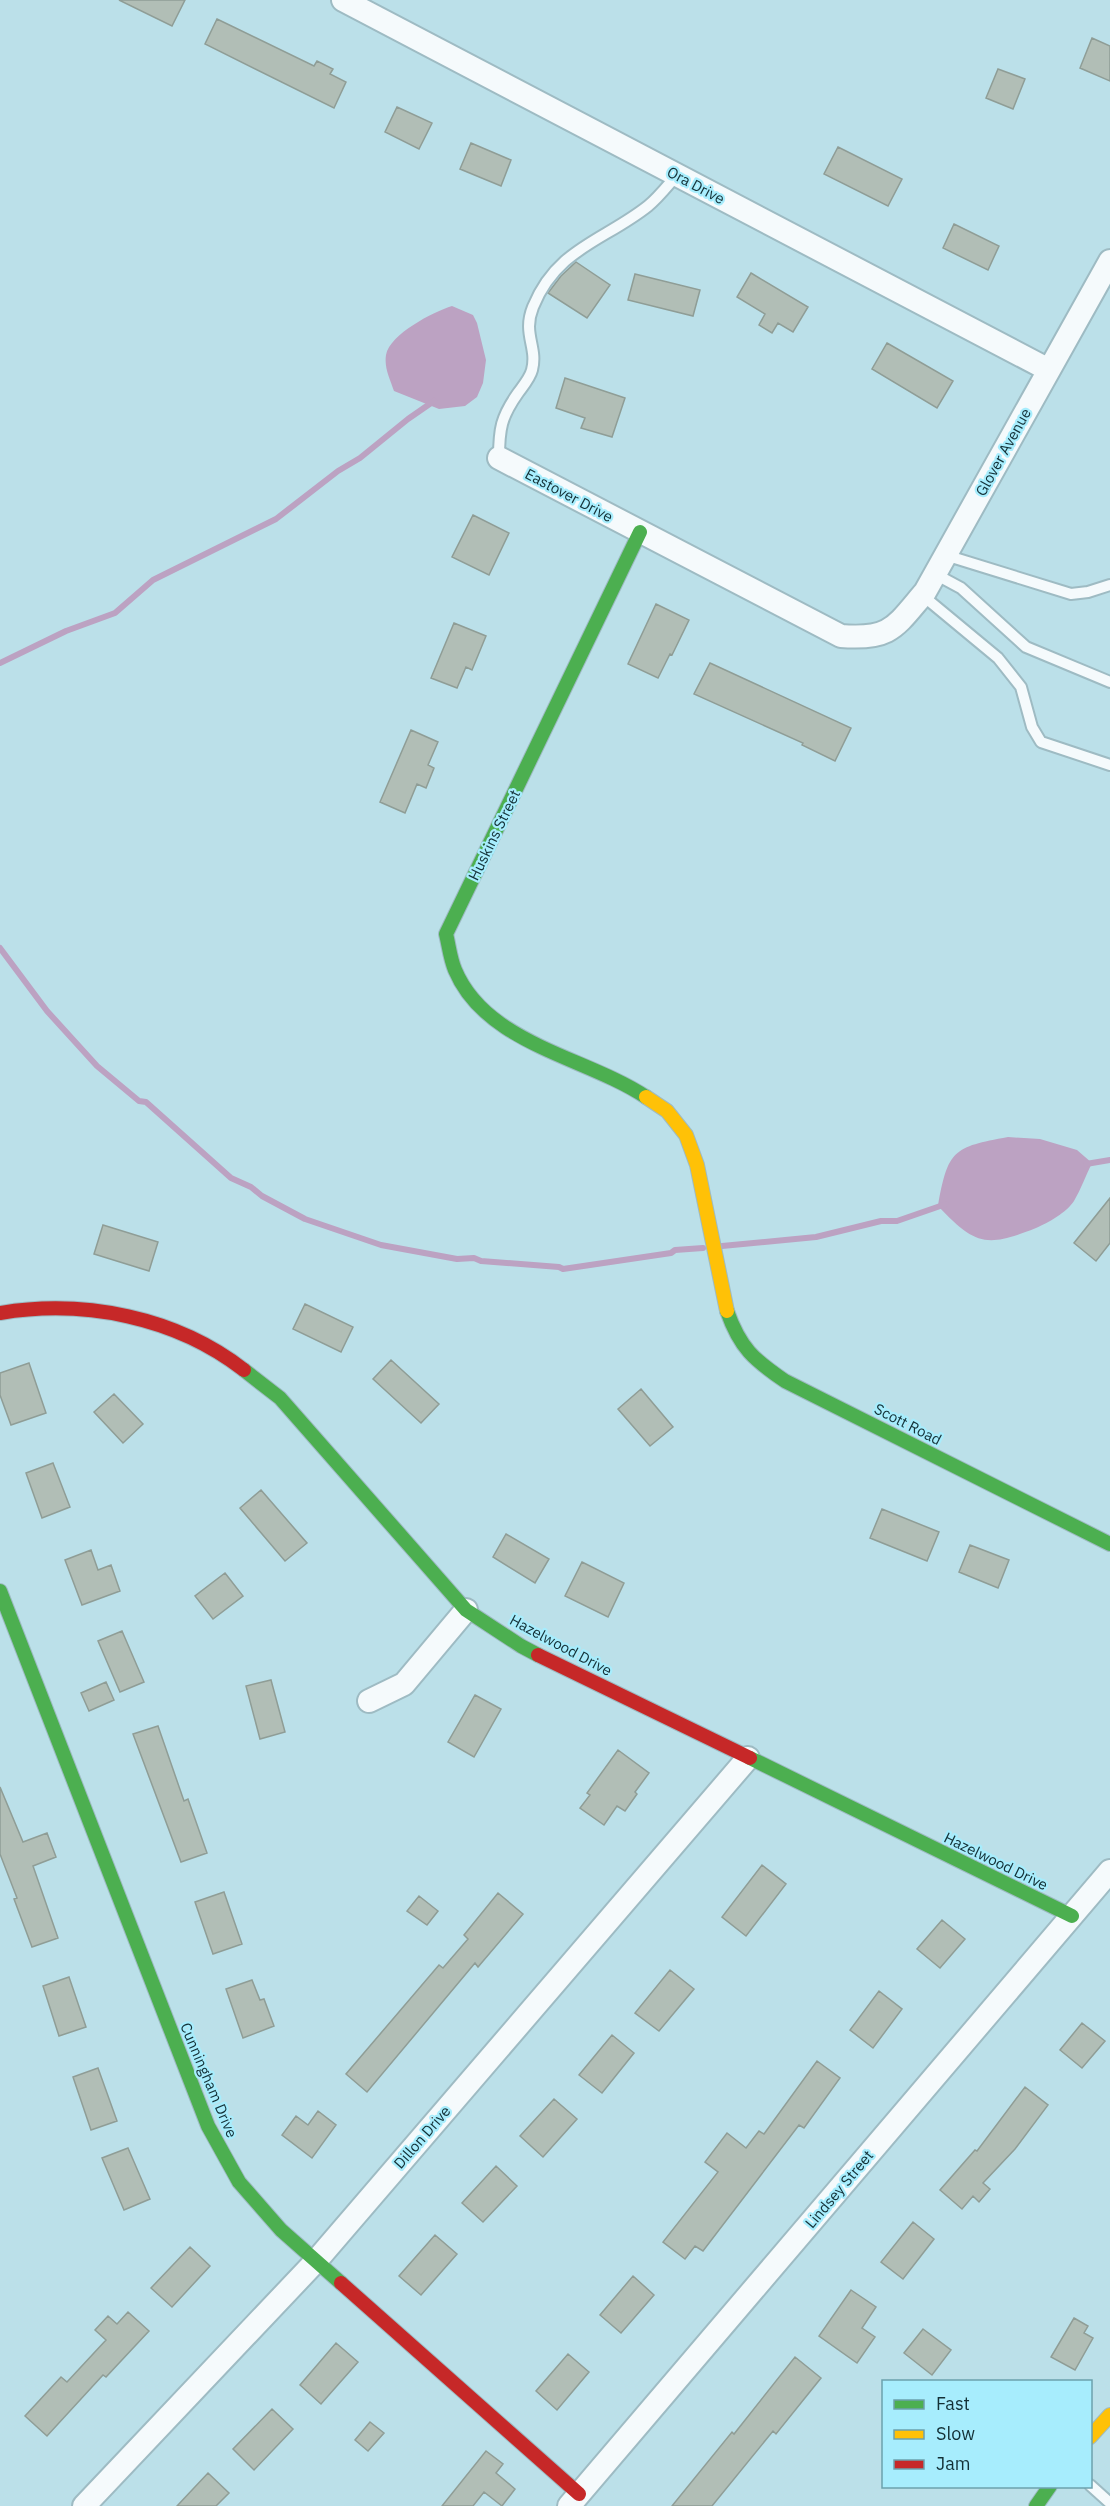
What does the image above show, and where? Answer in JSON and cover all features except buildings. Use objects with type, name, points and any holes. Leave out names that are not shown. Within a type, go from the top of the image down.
[{"type":"street","name":"Ora Drive","points":[[356,3],[677,176],[1049,370]]},
{"type":"street","name":"Glover Avenue","points":[[640,532],[841,636],[867,638],[883,633],[901,620],[922,595],[1110,261]]},
{"type":"street","name":"Eastover Drive","points":[[499,458],[640,532]]},
{"type":"street","name":"Huskins Street","points":[[640,532],[446,934],[456,973],[478,1006],[528,1040],[640,1093],[667,1111],[686,1136],[697,1165],[723,1299]]},
{"type":"street","name":"Scott Road","points":[[723,1299],[735,1333],[756,1361],[785,1381],[1110,1544]]},
{"type":"street","name":"Hazelwood Drive","points":[[0,1313],[30,1308],[98,1310],[165,1326],[226,1356],[280,1398],[466,1610],[521,1646],[1072,1916]]},
{"type":"street","name":"Cunningham Drive","points":[[0,1591],[208,2126],[239,2182],[281,2230],[574,2500]]},
{"type":"street","points":[[369,1701],[404,1684],[466,1610]]},
{"type":"street","name":"Dillon Drive","points":[[84,2506],[316,2261],[748,1758]]},
{"type":"street","name":"Lindsey Street","points":[[574,2500],[1110,1871]]},
{"type":"street","points":[[1092,2435],[1110,2415]]},
{"type":"street","points":[[1036,2506],[1049,2488]]},
{"type":"lane","points":[[499,458],[500,426],[504,413],[532,371],[532,348],[527,325],[545,282],[564,260],[650,205],[677,176]]},
{"type":"lane","points":[[940,564],[1071,594],[1088,592],[1110,585]]},
{"type":"lane","points":[[940,564],[961,588],[1026,647],[1110,682]]},
{"type":"lane","points":[[922,595],[999,658],[1021,687],[1032,727],[1041,742],[1110,765]]},
{"type":"lane","points":[[1092,2487],[1110,2503]]},
{"type":"shaded area","points":[[452,306],[473,315],[486,360],[483,383],[477,397],[465,406],[439,409],[394,391],[387,369],[386,355],[395,339],[413,325]]},
{"type":"shaded area","points":[[1008,1137],[1040,1139],[1077,1150],[1092,1163],[1074,1201],[1057,1217],[1019,1234],[993,1240],[982,1239],[962,1229],[938,1206],[945,1173],[956,1154],[964,1148]]},
{"type":"waterway","points":[[0,663],[66,631],[115,613],[153,580],[276,519],[434,401]]},
{"type":"waterway","points":[[0,948],[47,1011],[97,1066],[139,1101],[146,1102],[231,1178],[251,1187],[262,1196],[305,1219],[381,1245],[457,1259],[474,1258],[481,1261],[563,1269],[671,1253],[675,1250],[703,1248]]},
{"type":"waterway","points":[[1086,1164],[1110,1160]]},
{"type":"waterway","points":[[722,1246],[816,1237],[881,1221],[897,1221],[946,1204]]},
{"type":"traffic: fast","points":[[640,532],[446,934],[455,970],[470,995],[489,1015],[513,1032],[622,1083],[646,1097]]},
{"type":"traffic: fast","points":[[727,1311],[737,1335],[749,1352],[785,1381],[1110,1544]]},
{"type":"traffic: fast","points":[[244,1370],[280,1398],[466,1610],[538,1655]]},
{"type":"traffic: fast","points":[[0,1591],[208,2126],[239,2182],[281,2230],[341,2283]]},
{"type":"traffic: fast","points":[[750,1758],[1072,1916]]},
{"type":"traffic: fast","points":[[1036,2506],[1049,2488]]},
{"type":"traffic: slow","points":[[646,1097],[667,1111],[686,1135],[697,1165],[727,1311]]},
{"type":"traffic: slow","points":[[1092,2435],[1110,2415]]},
{"type":"traffic: jam","points":[[0,1313],[32,1309],[64,1309],[128,1316],[189,1337],[244,1370]]},
{"type":"traffic: jam","points":[[538,1655],[750,1758]]},
{"type":"traffic: jam","points":[[341,2283],[579,2494]]}]
